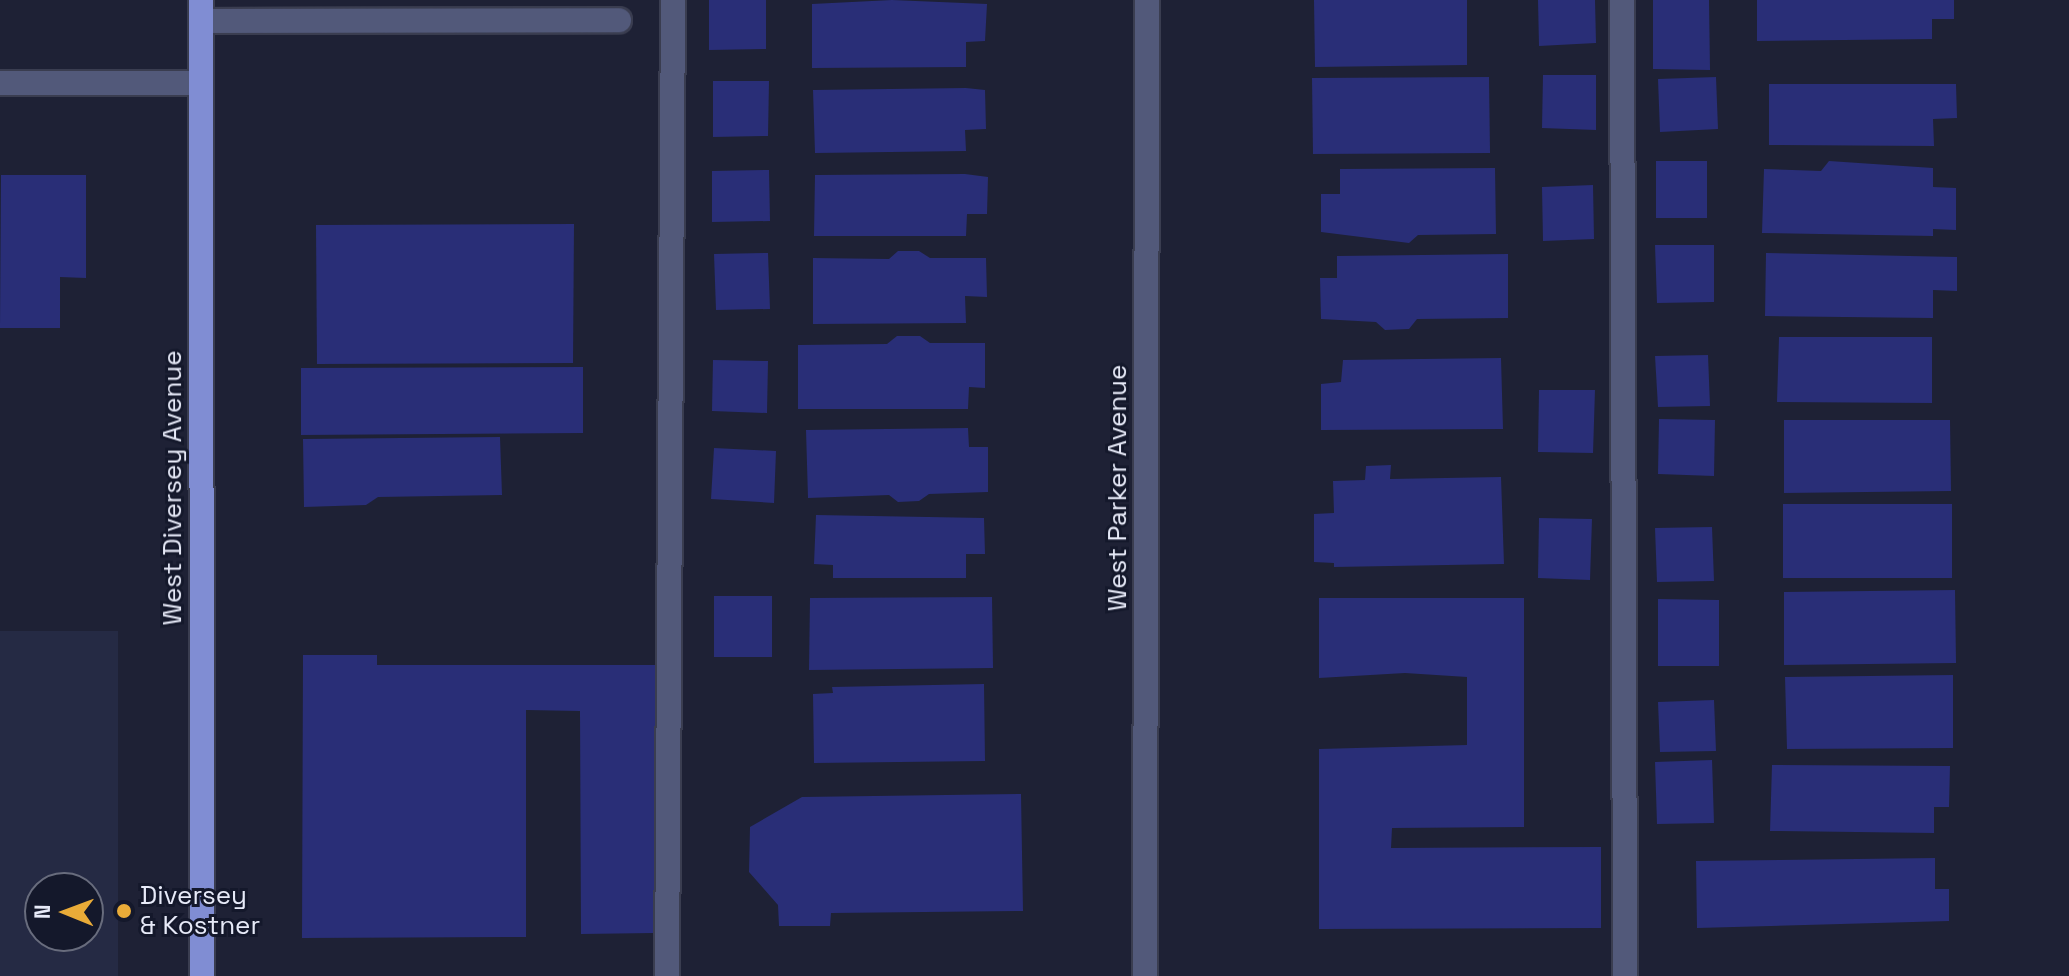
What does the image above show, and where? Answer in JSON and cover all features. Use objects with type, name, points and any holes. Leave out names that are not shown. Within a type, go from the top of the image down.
[{"type":"main road","name":"West Diversey Avenue","points":[[201,10],[202,976]]},
{"type":"street","points":[[667,976],[673,0]]},
{"type":"street","name":"West Parker Avenue","points":[[1145,976],[1147,0]]},
{"type":"street","points":[[1622,0],[1625,976]]},
{"type":"street","points":[[201,10],[619,20]]},
{"type":"street","points":[[0,83],[201,83]]},
{"type":"shaded area","points":[[0,631],[118,631],[118,976],[0,976]]},
{"type":"building","points":[[709,0],[766,0],[766,49],[709,50]]},
{"type":"building","points":[[892,0],[987,4],[985,41],[966,42],[966,67],[812,68],[812,4]]},
{"type":"building","points":[[1314,0],[1467,0],[1467,65],[1315,67]]},
{"type":"building","points":[[1538,0],[1595,0],[1596,43],[1539,46]]},
{"type":"building","points":[[1653,0],[1709,0],[1710,70],[1653,69]]},
{"type":"building","points":[[1757,0],[1954,0],[1954,19],[1932,19],[1932,39],[1757,41]]},
{"type":"building","points":[[1543,75],[1596,75],[1596,130],[1542,128]]},
{"type":"building","points":[[1489,77],[1490,153],[1313,154],[1312,78]]},
{"type":"building","points":[[1716,77],[1718,129],[1660,132],[1658,79]]},
{"type":"building","points":[[713,81],[769,81],[768,136],[713,137]]},
{"type":"building","points":[[1769,84],[1956,84],[1957,118],[1933,119],[1934,146],[1769,145]]},
{"type":"building","points":[[813,90],[985,90],[986,129],[965,130],[966,151],[815,153]]},
{"type":"building","points":[[1656,161],[1707,161],[1707,218],[1656,218]]},
{"type":"building","points":[[1829,161],[1933,168],[1933,187],[1956,188],[1956,230],[1933,229],[1933,236],[1762,233],[1764,169],[1821,171]]},
{"type":"building","points":[[1495,168],[1496,234],[1418,235],[1409,243],[1321,232],[1321,194],[1340,194],[1340,169]]},
{"type":"building","points":[[769,170],[770,221],[712,222],[712,171]]},
{"type":"building","points":[[965,174],[988,177],[987,214],[967,214],[966,236],[814,236],[815,175]]},
{"type":"building","points":[[1,175],[86,175],[86,278],[60,277],[60,328],[0,328]]},
{"type":"building","points":[[1593,185],[1594,239],[1543,241],[1542,187]]},
{"type":"building","points":[[574,224],[573,363],[317,364],[316,225]]},
{"type":"building","points":[[1655,245],[1714,245],[1714,302],[1657,303]]},
{"type":"building","points":[[898,251],[919,251],[930,258],[986,258],[987,297],[965,296],[966,323],[813,324],[813,258],[889,259]]},
{"type":"building","points":[[768,253],[770,309],[716,310],[714,254]]},
{"type":"building","points":[[1766,253],[1957,257],[1957,291],[1933,290],[1933,318],[1765,316]]},
{"type":"building","points":[[1508,254],[1508,318],[1417,319],[1409,329],[1385,330],[1376,322],[1321,319],[1320,278],[1337,278],[1337,256]]},
{"type":"building","points":[[897,336],[920,336],[930,343],[985,343],[985,388],[969,387],[968,409],[798,409],[798,345],[887,344]]},
{"type":"building","points":[[1779,337],[1932,337],[1932,403],[1777,402]]},
{"type":"building","points":[[1708,355],[1710,406],[1658,407],[1655,356]]},
{"type":"building","points":[[1501,358],[1503,429],[1321,430],[1321,384],[1341,382],[1343,360]]},
{"type":"building","points":[[713,360],[768,361],[767,413],[712,411]]},
{"type":"building","points":[[583,367],[583,433],[301,435],[301,368]]},
{"type":"building","points":[[1539,390],[1595,390],[1593,453],[1538,452]]},
{"type":"building","points":[[1659,419],[1715,420],[1714,476],[1658,474]]},
{"type":"building","points":[[1784,420],[1950,420],[1951,491],[1784,493]]},
{"type":"building","points":[[968,428],[969,447],[988,447],[988,492],[929,494],[919,501],[898,502],[889,495],[808,498],[806,430]]},
{"type":"building","points":[[500,437],[502,495],[378,497],[366,505],[304,507],[303,439]]},
{"type":"building","points":[[714,448],[776,451],[774,503],[711,499]]},
{"type":"building","points":[[1391,465],[1390,479],[1501,477],[1504,564],[1334,567],[1334,563],[1314,562],[1314,514],[1334,513],[1333,481],[1365,480],[1366,466]]},
{"type":"building","points":[[1783,504],[1952,504],[1952,578],[1783,578]]},
{"type":"building","points":[[816,515],[984,518],[985,554],[966,554],[966,578],[833,578],[833,565],[814,564]]},
{"type":"building","points":[[1539,518],[1592,519],[1590,580],[1538,578]]},
{"type":"building","points":[[1712,527],[1714,581],[1657,582],[1655,528]]},
{"type":"building","points":[[1955,590],[1956,663],[1784,665],[1784,592]]},
{"type":"building","points":[[714,596],[772,596],[772,657],[714,657]]},
{"type":"building","points":[[992,597],[993,668],[809,670],[810,598]]},
{"type":"building","points":[[1319,598],[1524,598],[1524,827],[1392,828],[1391,848],[1601,847],[1601,928],[1319,929],[1319,749],[1467,745],[1467,677],[1405,673],[1319,678]]},
{"type":"building","points":[[1658,599],[1719,600],[1719,666],[1658,666]]},
{"type":"building","points":[[303,655],[377,655],[377,665],[656,665],[654,933],[581,934],[580,711],[526,710],[526,937],[302,938]]},
{"type":"building","points":[[1953,675],[1953,748],[1787,749],[1785,677]]},
{"type":"building","points":[[984,684],[985,761],[814,763],[813,694],[833,693],[832,687]]},
{"type":"building","points":[[1714,700],[1716,751],[1660,752],[1658,702]]},
{"type":"building","points":[[1712,760],[1714,823],[1657,824],[1655,762]]},
{"type":"building","points":[[1772,765],[1950,766],[1949,807],[1934,807],[1934,833],[1770,831]]},
{"type":"building","points":[[1021,794],[1023,911],[831,913],[830,926],[779,926],[778,905],[749,872],[750,827],[802,797]]},
{"type":"building","points":[[1935,858],[1935,889],[1949,889],[1949,921],[1697,928],[1696,861]]},
{"type":"place","name":"Diversey & Kostner","points":[[124,911]]}]
